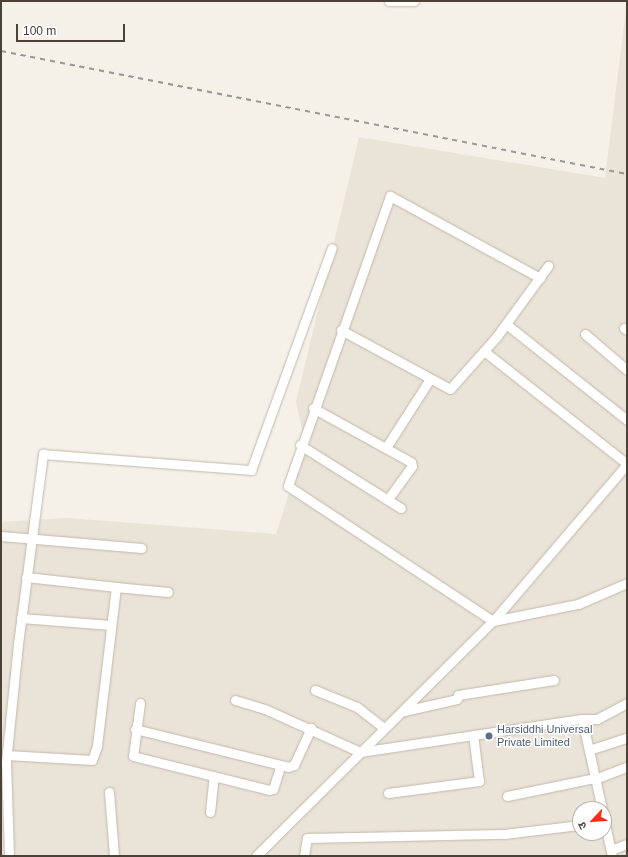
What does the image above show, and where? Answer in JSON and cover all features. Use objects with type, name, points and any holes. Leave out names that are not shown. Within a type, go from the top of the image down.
[{"type":"street","points":[[388,1],[414,1]]},
{"type":"street","points":[[540,278],[392,195],[287,480],[289,488],[493,621],[578,604],[627,583]]},
{"type":"street","points":[[9,856],[7,755],[26,577],[44,454],[251,470],[332,248]]},
{"type":"street","points":[[341,330],[430,379],[453,388],[506,324],[548,266]]},
{"type":"street","points":[[506,324],[627,420]]},
{"type":"street","points":[[585,334],[627,370]]},
{"type":"street","points":[[256,856],[384,728],[404,711],[493,621],[627,464],[484,351]]},
{"type":"street","points":[[387,446],[430,379]]},
{"type":"street","points":[[313,408],[387,446],[412,464],[388,499]]},
{"type":"street","points":[[300,445],[401,508]]},
{"type":"street","points":[[1,536],[31,537],[141,548]]},
{"type":"street","points":[[26,577],[168,592]]},
{"type":"street","points":[[7,755],[88,761],[94,758],[116,587]]},
{"type":"street","points":[[21,618],[112,625]]},
{"type":"street","points":[[404,711],[457,699],[458,695],[554,680]]},
{"type":"street","points":[[314,690],[357,707],[384,728]]},
{"type":"street","points":[[235,700],[310,728],[360,752],[582,719],[597,719],[627,703]]},
{"type":"street","points":[[140,703],[132,756],[269,790],[273,789],[281,765]]},
{"type":"street","points":[[582,719],[600,801]]},
{"type":"street","points":[[135,729],[281,765],[294,766],[310,728]]},
{"type":"street","points":[[388,793],[479,781],[473,735]]},
{"type":"street","points":[[589,750],[627,738]]},
{"type":"street","points":[[507,796],[595,778],[627,767]]},
{"type":"street","points":[[210,812],[214,776]]},
{"type":"street","points":[[109,792],[114,856]]},
{"type":"street","points":[[304,856],[307,838],[504,834],[572,826]]},
{"type":"street","points":[[608,841],[611,853],[627,844]]},
{"type":"shaded area","points":[[627,1],[627,856],[1,856],[1,522],[68,518],[276,534],[305,443],[296,402],[359,137],[605,178]]},
{"type":"railway","points":[[1,51],[627,174]]},
{"type":"place","name":"Harsiddhi Universal Private Limited","points":[[489,736]]}]
